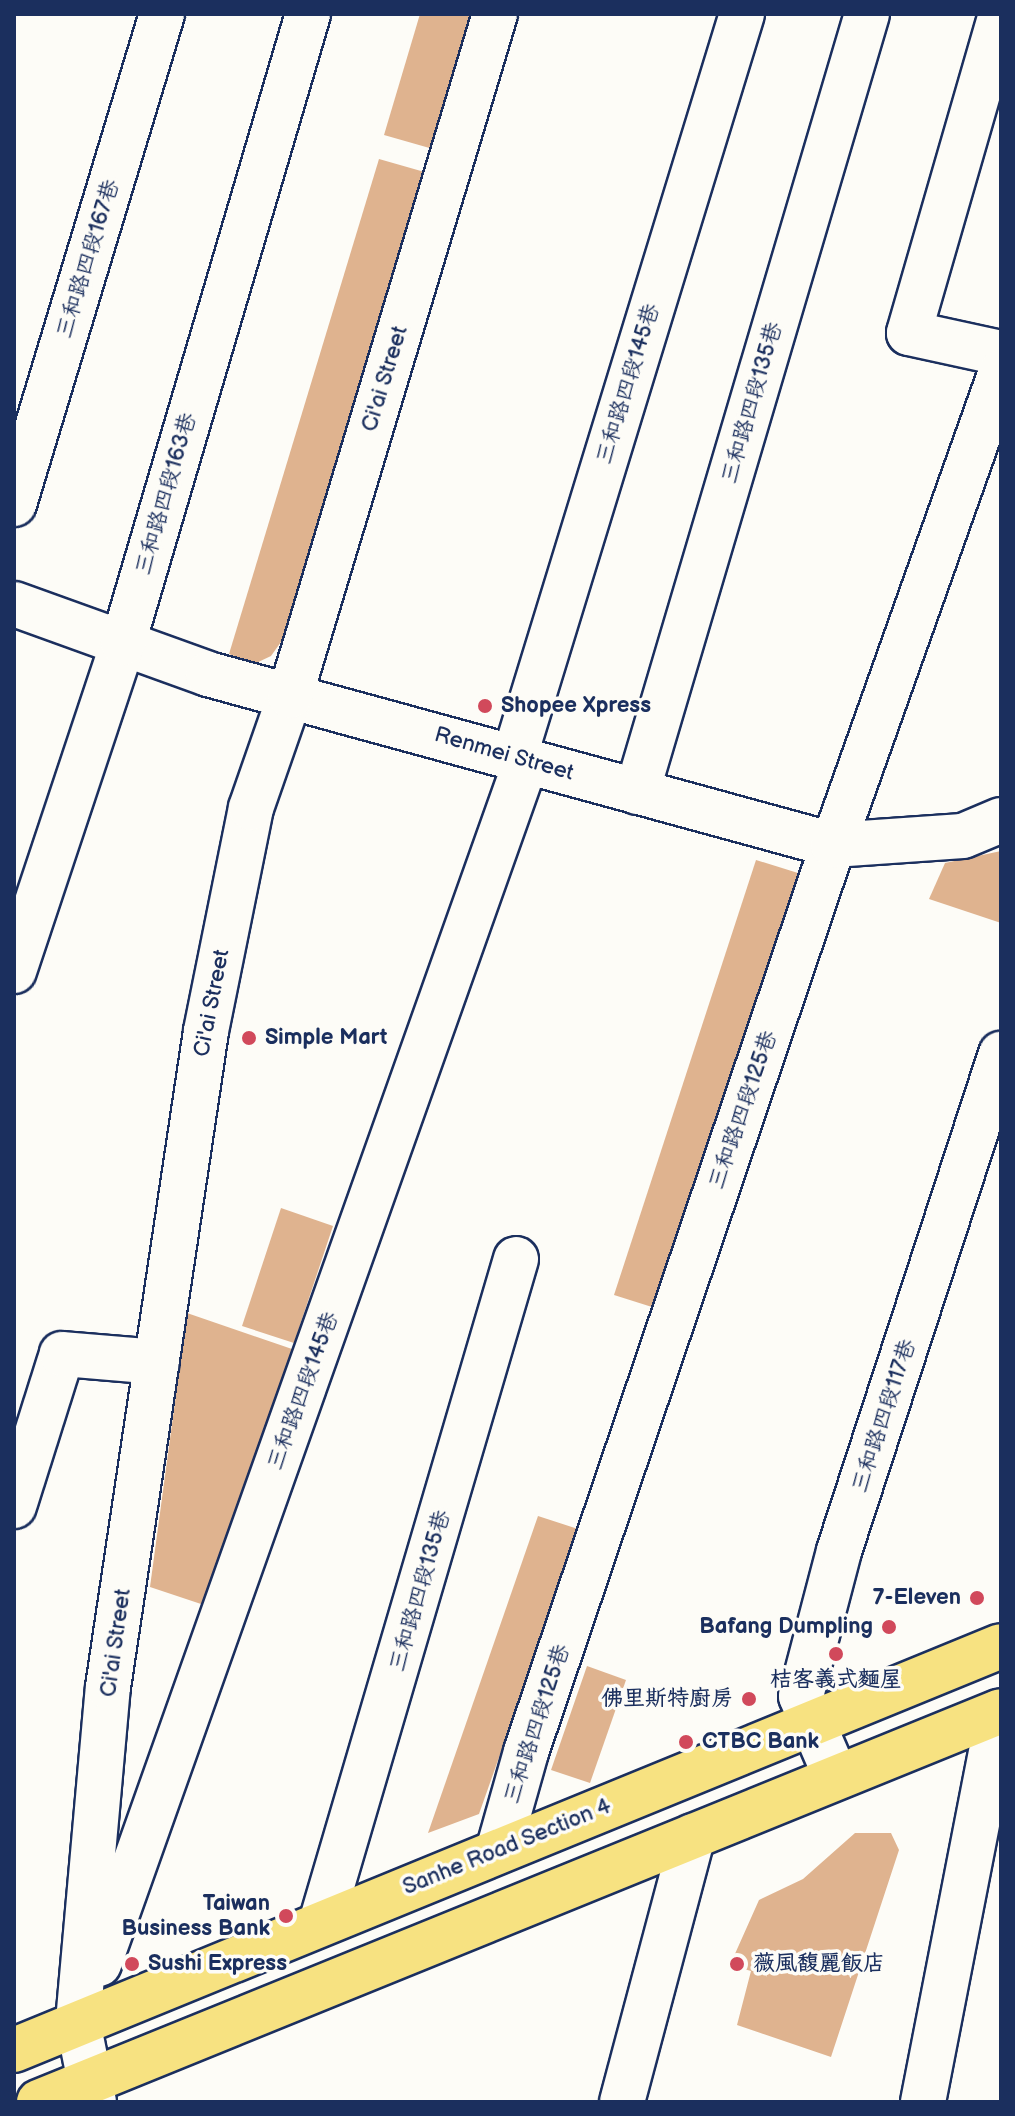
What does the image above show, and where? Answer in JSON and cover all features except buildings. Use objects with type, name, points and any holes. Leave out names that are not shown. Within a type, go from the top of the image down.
[{"type":"main road","name":"Sanhe Road Section 4","points":[[14,2050],[1001,1646]]},
{"type":"main road","points":[[39,2102],[91,2092],[693,1836],[1000,1712]]},
{"type":"street","name":"三和路四段167巷","points":[[14,504],[162,14]]},
{"type":"street","name":"三和路四段163巷","points":[[14,971],[123,643],[308,14]]},
{"type":"street","name":"Ci'ai Street","points":[[78,2022],[108,1687],[206,1031],[251,808],[290,696],[495,14]]},
{"type":"street","name":"三和路四段145巷","points":[[78,2022],[521,757],[742,14]]},
{"type":"street","name":"三和路四段135巷","points":[[637,792],[867,14]]},
{"type":"street","points":[[1001,14],[909,333],[1001,353]]},
{"type":"street","name":"三和路四段125巷","points":[[498,1851],[531,1736],[833,845],[1001,372]]},
{"type":"street","name":"Renmei Street","points":[[14,604],[123,643],[290,696],[833,845],[963,836],[1001,820]]},
{"type":"street","name":"三和路四段117巷","points":[[836,1777],[801,1696],[839,1551],[1001,1054]]},
{"type":"street","name":"三和路四段135巷","points":[[321,1923],[516,1259]]},
{"type":"street","points":[[14,1506],[62,1354],[157,1362]]},
{"type":"street","points":[[923,2102],[1000,1712]]},
{"type":"street","points":[[622,2102],[693,1836]]},
{"type":"street","points":[[78,2022],[91,2092]]},
{"type":"place","name":"Shopee Xpress","points":[[485,706]]},
{"type":"place","name":"Simple Mart","points":[[249,1038]]},
{"type":"place","name":"7-Eleven","points":[[977,1598]]},
{"type":"place","name":"Bafang Dumpling","points":[[889,1627]]},
{"type":"place","name":"桔客義式麵屋","points":[[836,1654]]},
{"type":"place","name":"佛里斯特廚房","points":[[749,1699]]},
{"type":"place","name":"CTBC Bank","points":[[686,1742]]},
{"type":"place","name":"Taiwan Business Bank","points":[[286,1916]]},
{"type":"place","name":"Sushi Express","points":[[132,1964]]},
{"type":"place","name":"薇風馥麗飯店","points":[[737,1964]]}]
